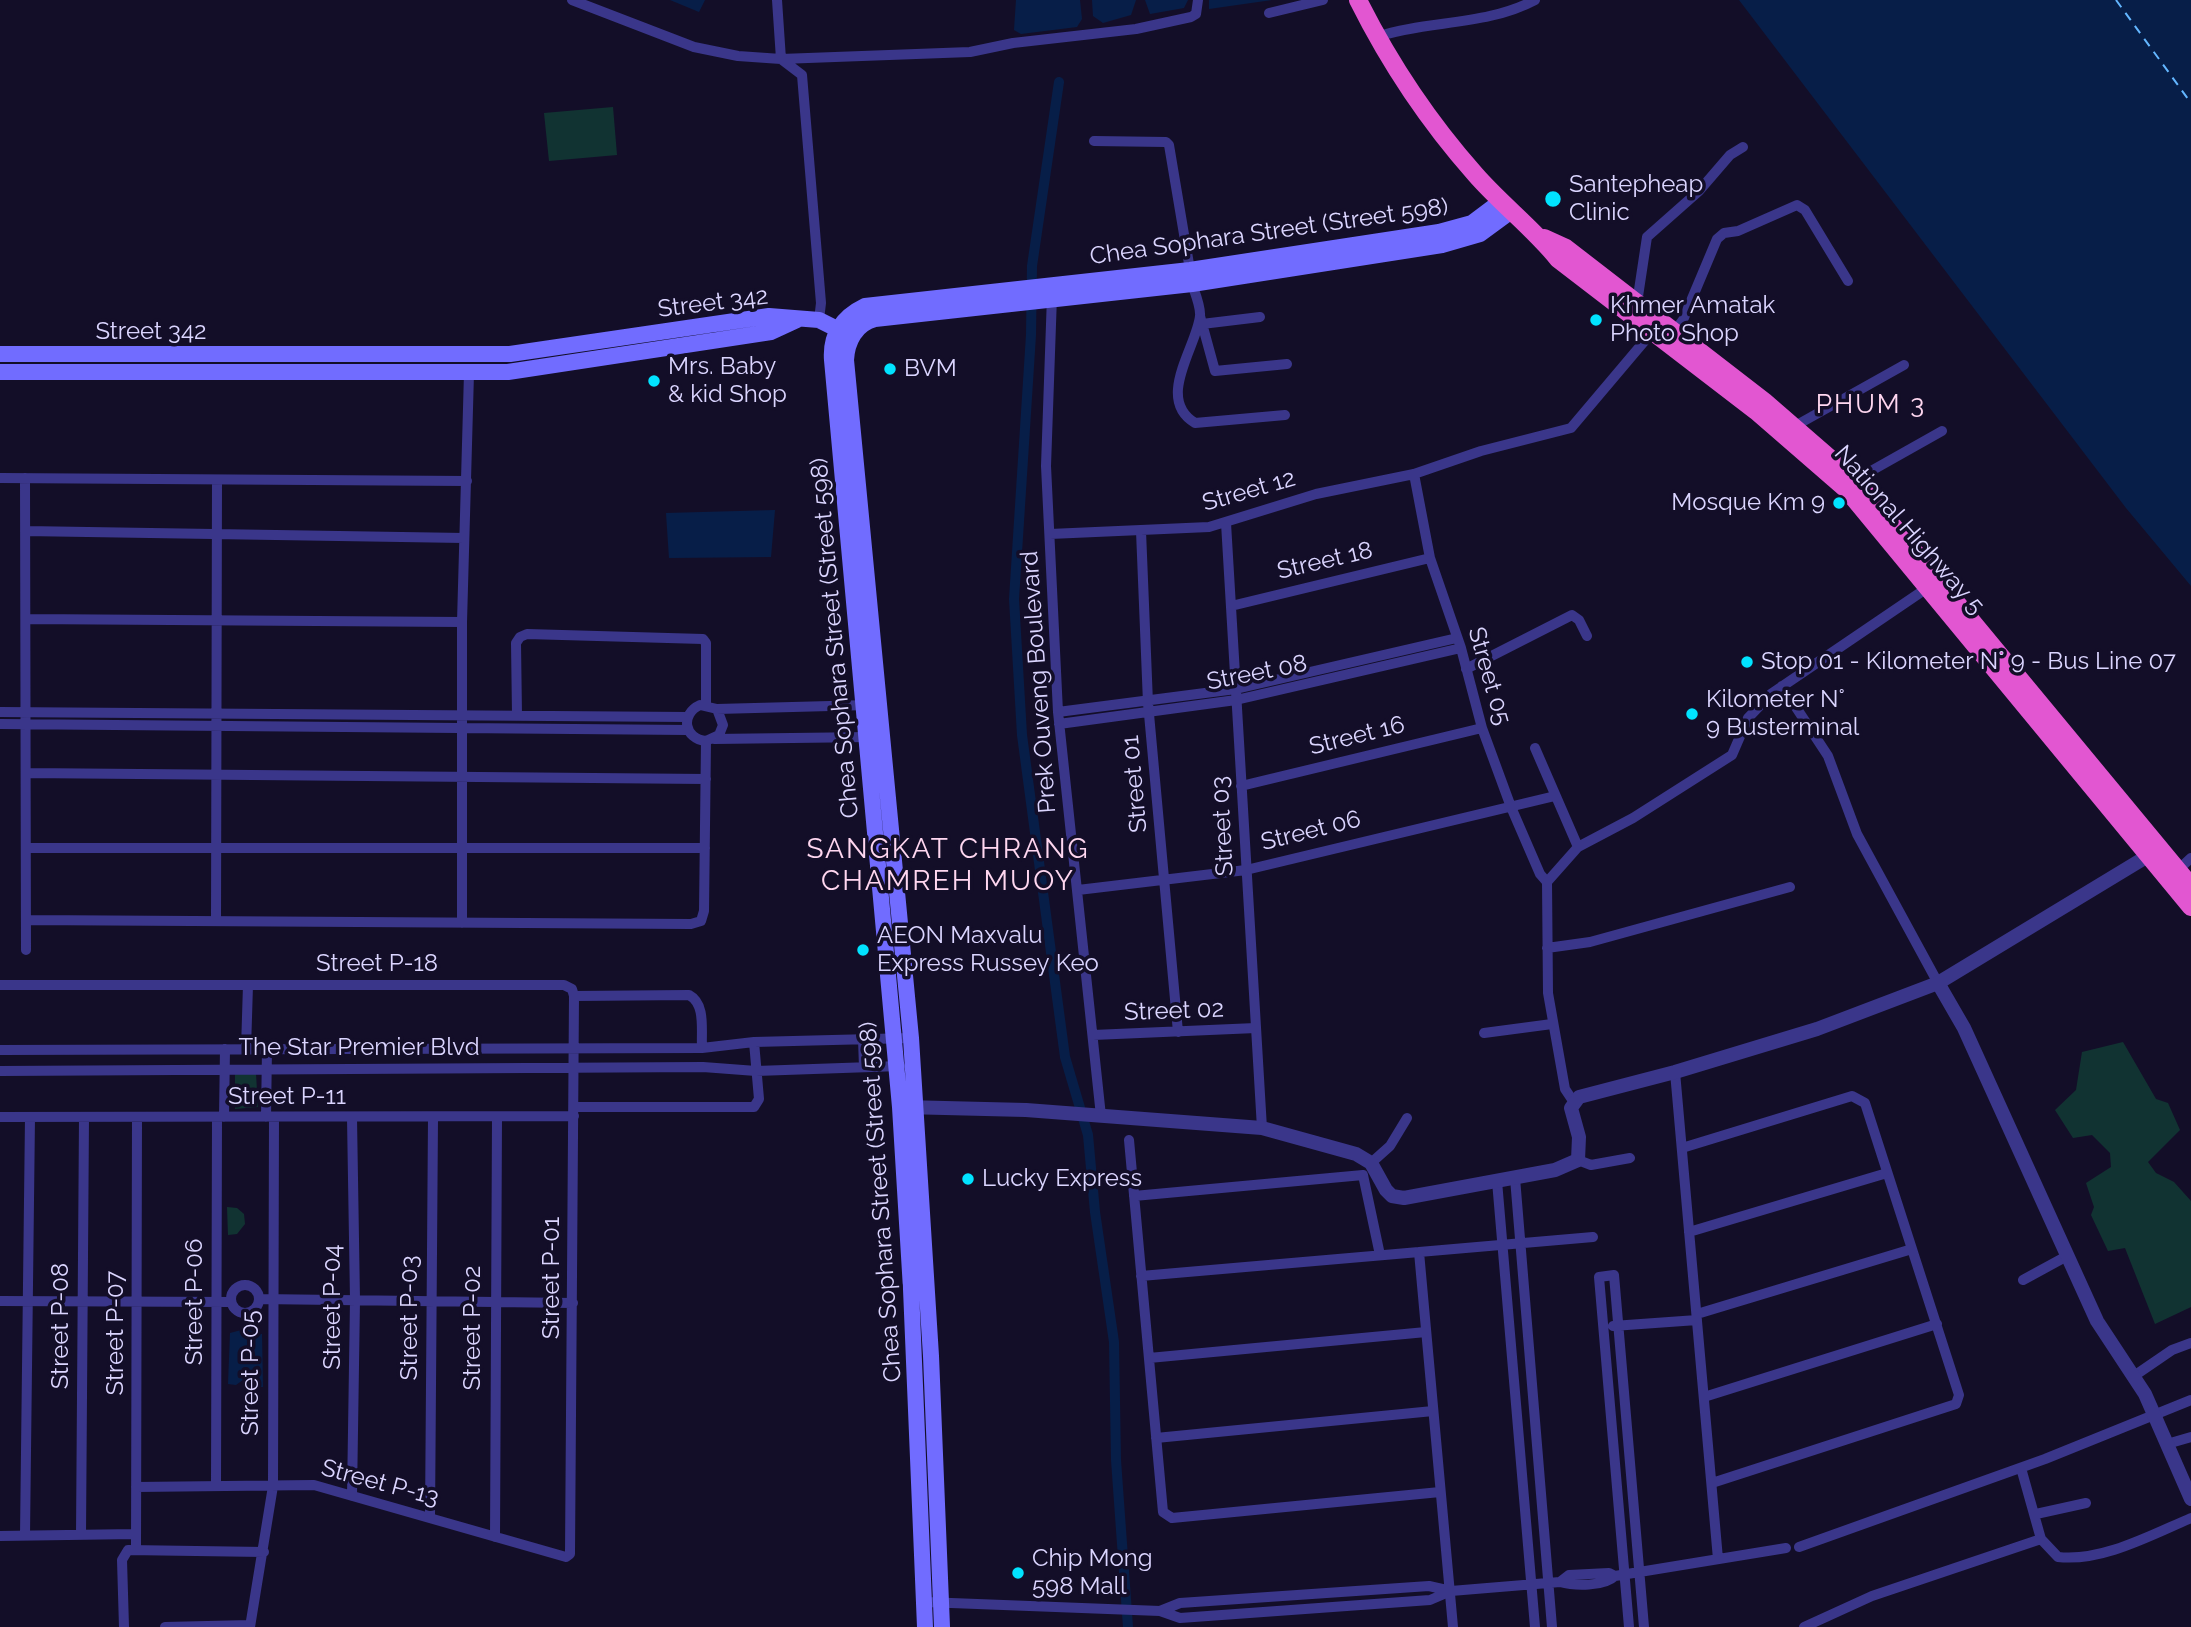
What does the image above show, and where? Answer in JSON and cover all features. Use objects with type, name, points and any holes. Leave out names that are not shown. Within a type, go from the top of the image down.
[{"type":"highway","name":"National Highway 5","points":[[1359,1],[1374,34],[1425,113],[1505,207],[1540,237],[1558,259],[1855,480],[1934,582],[2154,852],[2191,907]]},
{"type":"highway","name":"National Highway 5","points":[[1540,237],[1566,248],[1794,426],[1847,490],[1934,582]]},
{"type":"highway","name":"National Highway 5","points":[[2154,852],[2184,864],[2191,886]]},
{"type":"main road","name":"Chea Sophara Street (Street 598)","points":[[942,1627],[933,1602],[908,1107],[913,1066],[911,1038],[832,351],[845,332],[850,314],[865,306],[1048,293],[1191,277],[1388,246],[1467,239],[1492,228],[1505,207]]},
{"type":"main road","name":"Street 342","points":[[0,354],[510,354],[769,316],[797,320]]},
{"type":"main road","points":[[797,320],[819,320],[845,332]]},
{"type":"main road","name":"Street 342","points":[[0,372],[508,372],[771,332],[797,320]]},
{"type":"main road","name":"Chea Sophara Street (Street 598)","points":[[880,779],[896,1066],[908,1107]]},
{"type":"main road","name":"Chea Sophara Street (Street 598)","points":[[925,1627],[933,1602]]},
{"type":"street","points":[[572,0],[694,47],[738,56],[780,59],[970,52],[1013,43],[1136,29],[1191,17],[1196,14],[1198,0]]},
{"type":"street","points":[[777,0],[780,59]]},
{"type":"street","points":[[1269,13],[1323,0]]},
{"type":"street","points":[[1374,34],[1488,17],[1519,9],[1535,0]]},
{"type":"street","points":[[780,59],[802,75],[821,303],[819,320]]},
{"type":"street","points":[[1094,141],[1166,142],[1169,145],[1191,277],[1215,371],[1287,364]]},
{"type":"street","points":[[1637,303],[1647,237],[1699,191],[1730,155],[1744,147]]},
{"type":"street","points":[[1675,332],[1683,320],[1717,239],[1724,233],[1738,231],[1797,205],[1805,210],[1848,281]]},
{"type":"street","name":"Prek Ouveng Boulevard","points":[[1048,293],[1046,466],[1058,718],[1093,1035],[1098,1116]]},
{"type":"street","points":[[1201,320],[1260,317]]},
{"type":"street","points":[[1201,320],[1179,377],[1178,394],[1188,419],[1195,423],[1285,415]]},
{"type":"street","name":"Street 12","points":[[1050,534],[1209,527],[1316,494],[1414,474],[1480,451],[1571,428],[1653,331]]},
{"type":"street","points":[[1794,426],[1904,365]]},
{"type":"street","points":[[462,923],[462,622],[469,373]]},
{"type":"street","points":[[1855,480],[1942,431]]},
{"type":"street","name":"Street 05","points":[[1414,474],[1430,558],[1459,643],[1482,728],[1511,807],[1540,874],[1547,882]]},
{"type":"street","points":[[0,478],[467,481]]},
{"type":"street","points":[[25,478],[26,950]]},
{"type":"street","points":[[216,921],[217,480]]},
{"type":"street","name":"Street 03","points":[[1226,523],[1262,1128]]},
{"type":"street","points":[[26,531],[464,538]]},
{"type":"street","name":"Street 01","points":[[1141,531],[1149,706],[1178,1032]]},
{"type":"street","name":"Street 18","points":[[1231,606],[1430,558]]},
{"type":"street","points":[[1578,1160],[1578,1137],[1571,1108],[1573,1101],[1565,1089],[1552,1024],[1547,948],[1547,882],[1578,847],[1633,818],[1732,755],[1748,718],[1782,686],[1934,582]]},
{"type":"street","points":[[1466,669],[1572,615],[1587,636]]},
{"type":"street","points":[[26,619],[217,618],[462,622]]},
{"type":"street","points":[[26,920],[691,924],[701,921],[710,740],[723,724],[711,707],[704,639],[527,634],[520,637],[516,643],[517,715]]},
{"type":"street","points":[[1058,718],[1236,694],[1347,671],[1459,643]]},
{"type":"street","points":[[1782,686],[1828,756],[1857,834],[1964,1028],[2097,1321],[2134,1376],[2155,1415],[2191,1499]]},
{"type":"street","points":[[873,705],[695,708],[688,717],[688,730],[695,738],[710,740],[876,737]]},
{"type":"street","points":[[0,712],[688,717]]},
{"type":"street","points":[[0,724],[688,730]]},
{"type":"street","name":"Street 16","points":[[1241,786],[1482,728]]},
{"type":"street","points":[[1535,748],[1578,847]]},
{"type":"street","points":[[26,773],[706,779]]},
{"type":"street","name":"Street 06","points":[[1078,890],[1246,870],[1372,837],[1555,796]]},
{"type":"street","points":[[26,848],[705,848]]},
{"type":"street","points":[[1573,1101],[1874,1010],[1938,983],[2154,852]]},
{"type":"street","points":[[1547,948],[1590,942],[1790,887]]},
{"type":"street","name":"Street P-18","points":[[0,985],[564,985],[572,989],[574,996],[689,995],[697,999],[700,1006],[702,1048]]},
{"type":"street","points":[[247,1049],[248,985]]},
{"type":"street","name":"Street P-01","points":[[566,1557],[572,1549],[574,996]]},
{"type":"street","points":[[1484,1033],[1552,1024]]},
{"type":"street","name":"Street 02","points":[[1093,1035],[1256,1028]]},
{"type":"street","name":"The Star Premier Blvd","points":[[0,1050],[702,1048],[754,1042],[911,1038]]},
{"type":"street","points":[[863,1039],[864,1067]]},
{"type":"street","points":[[754,1042],[756,1074]]},
{"type":"street","name":"Street P-06","points":[[216,1486],[215,1301],[220,1117],[225,1049]]},
{"type":"street","name":"Street P-05","points":[[250,1626],[273,1486],[267,1049]]},
{"type":"street","name":"The Star Premier Blvd","points":[[0,1071],[574,1068],[718,1069],[756,1074],[913,1066]]},
{"type":"street","points":[[1675,1072],[1718,1559]]},
{"type":"street","name":"Street P-11","points":[[0,1117],[497,1118],[574,1112],[754,1107],[759,1099],[756,1074]]},
{"type":"street","points":[[1682,1148],[1852,1096],[1865,1103],[1959,1395],[1956,1404],[1712,1483]]},
{"type":"street","points":[[908,1107],[1069,1113],[1262,1128],[1356,1154],[1371,1163],[1392,1196],[1404,1198],[1555,1170],[1578,1160],[1591,1165],[1630,1158]]},
{"type":"street","points":[[25,1535],[30,1117]]},
{"type":"street","name":"Street P-08","points":[[81,1535],[84,1117]]},
{"type":"street","name":"Street P-07","points":[[124,1627],[122,1560],[132,1550],[135,1534],[137,1117]]},
{"type":"street","name":"Street P-04","points":[[352,1118],[355,1300],[352,1496]]},
{"type":"street","name":"Street P-03","points":[[430,1518],[433,1118]]},
{"type":"street","name":"Street P-02","points":[[495,1537],[494,1302],[497,1118]]},
{"type":"street","points":[[1371,1163],[1390,1146],[1407,1118]]},
{"type":"street","points":[[1129,1140],[1163,1512],[1172,1518],[1440,1492]]},
{"type":"street","points":[[1689,1232],[1887,1173]]},
{"type":"street","points":[[1134,1196],[1363,1175],[1380,1255]]},
{"type":"street","points":[[1515,1178],[1544,1521],[1554,1582],[1552,1627]]},
{"type":"street","points":[[1497,1181],[1535,1627]]},
{"type":"street","points":[[1141,1276],[1593,1237]]},
{"type":"street","points":[[1603,1326],[1697,1317],[1912,1249]]},
{"type":"street","points":[[1419,1252],[1453,1627]]},
{"type":"street","points":[[2023,1280],[2067,1256]]},
{"type":"street","points":[[1629,1627],[1620,1576],[1614,1452],[1599,1276],[1614,1275],[1644,1627]]},
{"type":"street","points":[[247,1285],[257,1293],[259,1299],[257,1306],[246,1313],[234,1308],[232,1301],[235,1289],[247,1285]]},
{"type":"street","points":[[259,1299],[573,1303]]},
{"type":"street","points":[[0,1301],[232,1301]]},
{"type":"street","points":[[1704,1398],[1937,1324]]},
{"type":"street","points":[[1149,1358],[1426,1332]]},
{"type":"street","points":[[2134,1376],[2172,1350],[2191,1343]]},
{"type":"street","points":[[1799,1547],[2021,1468],[2191,1400]]},
{"type":"street","points":[[1517,1409],[1534,1407]]},
{"type":"street","points":[[1156,1438],[1433,1412]]},
{"type":"street","points":[[2167,1444],[2191,1437]]},
{"type":"street","points":[[1614,1452],[1629,1451]]},
{"type":"street","points":[[2021,1468],[2041,1539],[2058,1558],[2070,1559],[2113,1550],[2191,1518]]},
{"type":"street","name":"Street P-13","points":[[136,1487],[314,1485],[566,1557]]},
{"type":"street","points":[[2036,1514],[2086,1503]]},
{"type":"street","points":[[1526,1523],[1544,1521]]},
{"type":"street","points":[[0,1536],[135,1534]]},
{"type":"street","points":[[1804,1627],[1889,1590],[2041,1539]]},
{"type":"street","points":[[933,1602],[1160,1611],[1180,1603],[1288,1595],[1429,1586],[1451,1591],[1554,1582],[1569,1585],[1610,1582],[1620,1576],[1786,1548]]},
{"type":"street","points":[[132,1550],[264,1552]]},
{"type":"street","points":[[1160,1611],[1180,1618],[1430,1600],[1451,1591]]},
{"type":"street","points":[[1288,1595],[1289,1610]]},
{"type":"street","points":[[1217,1600],[1219,1615]]},
{"type":"street","points":[[165,1627],[250,1626]]},
{"type":"green space","points":[[613,107],[617,155],[549,161],[544,113]]},
{"type":"green space","points":[[2123,1042],[2156,1099],[2168,1103],[2180,1130],[2148,1162],[2156,1173],[2174,1182],[2191,1201],[2191,1307],[2155,1324],[2125,1248],[2108,1251],[2091,1215],[2094,1207],[2086,1183],[2111,1167],[2110,1153],[2092,1135],[2073,1138],[2055,1110],[2076,1090],[2082,1052]]},
{"type":"green space","points":[[235,1074],[256,1074],[258,1107],[235,1109]]},
{"type":"green space","points":[[227,1207],[237,1208],[244,1214],[245,1224],[237,1234],[228,1235]]},
{"type":"water","points":[[670,0],[705,0],[699,12]]},
{"type":"water","points":[[1016,0],[1080,0],[1082,19],[1077,27],[1021,34],[1014,30]]},
{"type":"water","points":[[1092,0],[1136,0],[1131,15],[1103,23],[1093,16]]},
{"type":"water","points":[[1145,0],[1188,0],[1184,8],[1150,14]]},
{"type":"water","points":[[1209,0],[1272,0],[1209,9]]},
{"type":"water","points":[[1739,0],[2191,0],[2191,586],[2126,508]]},
{"type":"water","points":[[775,510],[771,557],[669,558],[666,513]]},
{"type":"water","points":[[245,1329],[262,1334],[263,1387],[256,1387],[247,1377],[236,1385],[228,1384],[230,1333]]},
{"type":"waterway","points":[[1059,82],[1032,266],[1031,335],[1014,599],[1022,735],[1065,1057],[1088,1135],[1095,1212],[1114,1342],[1116,1460],[1128,1627]]},
{"type":"ferry route","points":[[2116,0],[2191,103]]},
{"type":"place","name":"Santepheap Clinic","points":[[1553,199]]},
{"type":"place","name":"Khmer Amatak Photo Shop","points":[[1596,320]]},
{"type":"place","name":"BVM","points":[[890,369]]},
{"type":"place","name":"Mrs. Baby & kid Shop","points":[[654,381]]},
{"type":"place","name":"Mosque Km 9","points":[[1839,503]]},
{"type":"place","name":"Stop 01 - Kilometer N° 9 - Bus Line 07","points":[[1747,662]]},
{"type":"place","name":"Kilometer N° 9 Busterminal","points":[[1692,714]]},
{"type":"place","name":"AEON Maxvalu Express Russey Keo","points":[[863,950]]},
{"type":"place","name":"Lucky Express","points":[[968,1179]]},
{"type":"place","name":"Chip Mong 598 Mall","points":[[1018,1573]]},
{"type":"district","name":"PHUM 3","points":[[1871,405]]},
{"type":"district","name":"SANGKAT CHRANG CHAMREH MUOY","points":[[948,866]]}]
